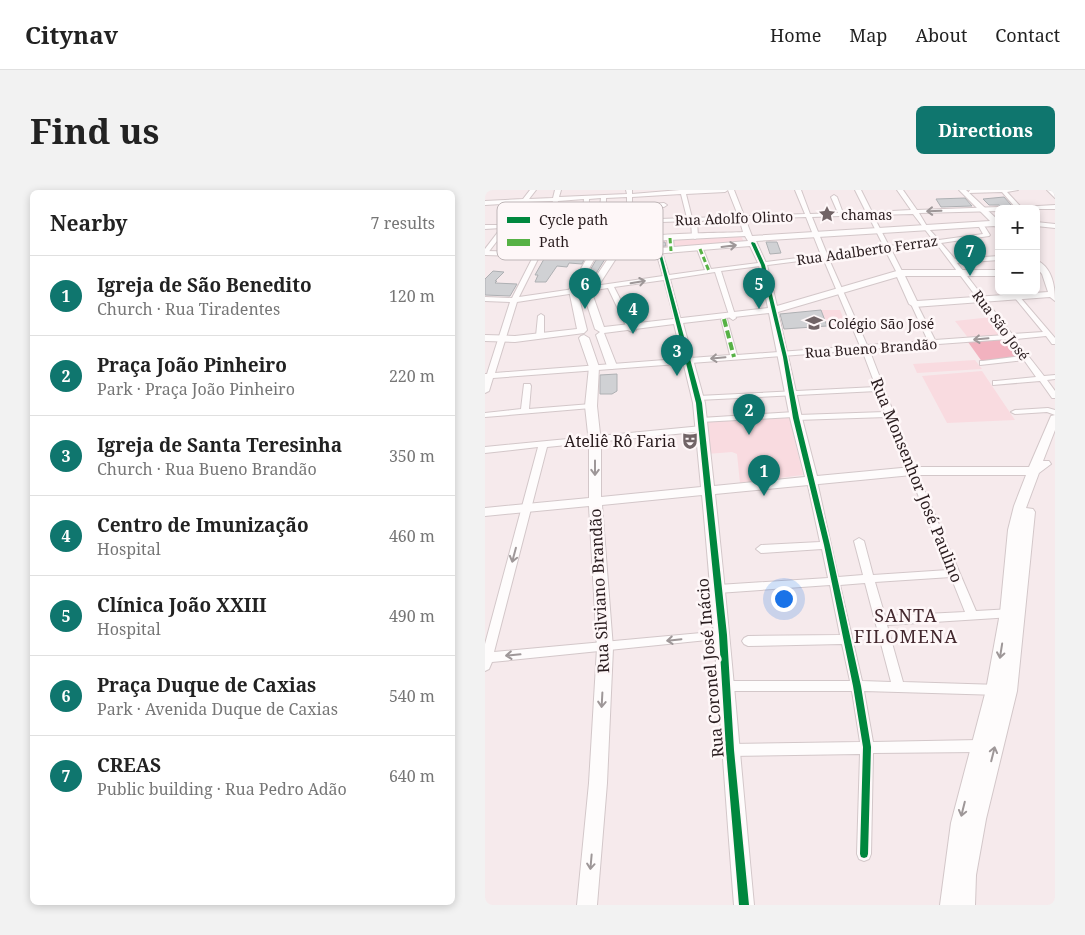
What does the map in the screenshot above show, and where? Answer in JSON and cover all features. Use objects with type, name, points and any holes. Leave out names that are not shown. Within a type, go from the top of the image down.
[{"type":"street","points":[[525,200],[533,190]]},
{"type":"street","points":[[555,202],[558,190]]},
{"type":"street","points":[[588,202],[593,190]]},
{"type":"street","points":[[498,202],[629,193],[725,190]]},
{"type":"street","points":[[731,190],[750,239],[763,264],[793,395],[795,416],[827,545],[857,686],[867,747],[864,854]]},
{"type":"street","name":"Rua Monsenhor José Paulino","points":[[798,190],[839,292],[865,349],[953,573],[972,615]]},
{"type":"street","points":[[859,190],[902,275],[933,343]]},
{"type":"street","name":"Rua São José","points":[[900,190],[914,212],[1055,396]]},
{"type":"street","points":[[1003,190],[1016,205]]},
{"type":"street","points":[[966,191],[1015,190]]},
{"type":"street","points":[[1049,190],[1055,196]]},
{"type":"street","points":[[683,191],[695,237]]},
{"type":"street","points":[[966,191],[995,220]]},
{"type":"street","points":[[603,202],[604,196]]},
{"type":"street","points":[[833,197],[841,214]]},
{"type":"street","points":[[1040,207],[1055,207]]},
{"type":"street","name":"Rua Adolfo Olinto","points":[[663,221],[995,209]]},
{"type":"street","points":[[663,238],[695,237],[750,239],[982,226],[995,224]]},
{"type":"street","points":[[1040,225],[1055,227]]},
{"type":"street","name":"Rua Adalberto Ferraz","points":[[485,299],[514,300],[763,264],[987,235],[982,226]]},
{"type":"street","points":[[485,252],[497,238]]},
{"type":"street","points":[[671,238],[671,251]]},
{"type":"street","points":[[663,252],[699,249],[750,239]]},
{"type":"street","points":[[699,249],[713,271],[729,317],[734,357]]},
{"type":"street","points":[[953,261],[995,258]]},
{"type":"street","points":[[485,391],[488,376],[514,300],[534,260]]},
{"type":"street","points":[[587,260],[573,292],[582,334],[594,367]]},
{"type":"street","points":[[611,260],[587,292],[612,366]]},
{"type":"street","points":[[661,260],[678,323]]},
{"type":"street","points":[[501,341],[540,336],[582,334],[593,338],[601,332],[774,312],[902,275],[995,273]]},
{"type":"street","points":[[914,304],[1054,296],[1041,273]]},
{"type":"street","points":[[610,286],[632,328]]},
{"type":"street","points":[[1017,297],[1055,342]]},
{"type":"street","points":[[540,336],[541,316]]},
{"type":"street","name":"Rua Coronel José Inácio","points":[[678,323],[689,361],[701,424],[723,635],[730,750],[744,905]]},
{"type":"street","points":[[485,339],[501,341],[582,334]]},
{"type":"street","name":"Rua Bueno Brandão","points":[[488,376],[1047,334]]},
{"type":"street","points":[[983,363],[1026,358]]},
{"type":"street","name":"Rua Silviano Brandão","points":[[587,905],[598,783],[605,648],[595,502],[594,440],[591,406],[594,367]]},
{"type":"street","points":[[996,383],[1055,377]]},
{"type":"street","points":[[525,411],[527,386]]},
{"type":"street","points":[[698,401],[880,389]]},
{"type":"street","points":[[485,414],[591,406]]},
{"type":"street","points":[[1015,412],[1048,410],[1055,413]]},
{"type":"street","points":[[485,450],[594,440],[701,424],[795,416],[890,414]]},
{"type":"street","points":[[965,905],[967,875],[1002,690],[1013,613],[1020,531],[1055,418]]},
{"type":"street","points":[[1039,467],[1055,438]]},
{"type":"street","points":[[543,446],[486,660],[723,635]]},
{"type":"street","points":[[485,512],[912,471],[1039,467]]},
{"type":"street","points":[[859,541],[898,687]]},
{"type":"street","points":[[761,549],[827,545]]},
{"type":"street","points":[[718,589],[953,573]]},
{"type":"street","points":[[881,621],[1013,613]]},
{"type":"street","points":[[748,641],[847,639]]},
{"type":"street","points":[[726,686],[857,686],[1002,690]]},
{"type":"street","points":[[950,905],[960,823],[979,746],[1002,690]]},
{"type":"street","points":[[730,750],[979,746]]},
{"type":"shaded area","points":[[741,236],[744,242],[663,249],[663,241]]},
{"type":"shaded area","points":[[821,310],[840,310],[846,325],[827,326]]},
{"type":"shaded area","points":[[992,317],[1007,336],[969,339],[955,321]]},
{"type":"shaded area","points":[[1010,337],[1026,358],[983,363],[968,342]]},
{"type":"shaded area","points":[[975,360],[982,369],[917,373],[913,364]]},
{"type":"shaded area","points":[[982,371],[1015,420],[947,423],[922,376]]},
{"type":"shaded area","points":[[783,413],[789,416],[803,475],[740,483],[737,454],[732,452],[707,454],[704,417]]},
{"type":"building","points":[[1004,197],[1011,205],[989,205],[983,199]]},
{"type":"building","points":[[965,198],[972,206],[941,207],[936,199]]},
{"type":"building","points":[[766,242],[777,242],[781,253],[770,254]]},
{"type":"building","points":[[543,260],[584,260],[582,264],[569,263],[567,267],[557,266],[546,282],[535,282],[538,275],[535,275]]},
{"type":"building","points":[[596,260],[604,260],[590,283],[581,286]]},
{"type":"building","points":[[493,271],[504,272],[495,283],[517,284],[510,296],[485,295],[485,279]]},
{"type":"building","points":[[821,310],[827,326],[784,329],[780,314]]},
{"type":"building","points":[[617,374],[617,391],[612,394],[600,394],[600,375]]},
{"type":"marked path","points":[[670,238],[671,251]]},
{"type":"marked path","points":[[700,249],[709,271]]},
{"type":"marked path","points":[[724,319],[734,357]]},
{"type":"cycle path","points":[[753,243],[763,265],[785,357],[796,418],[827,545],[857,686],[867,747],[864,854]]},
{"type":"cycle path","points":[[661,260],[699,403],[723,635],[730,750],[744,905]]},
{"type":"place","name":"chamas","points":[[827,214]]},
{"type":"place","name":"CREAS","points":[[970,276]]},
{"type":"place","name":"Praça Duque de Caxias","points":[[585,309]]},
{"type":"place","name":"Clínica João XXIII","points":[[759,309]]},
{"type":"place","name":"Colégio São José","points":[[814,323]]},
{"type":"place","name":"Centro de Imunização","points":[[633,334]]},
{"type":"place","name":"Igreja de Santa Teresinha","points":[[677,376]]},
{"type":"place","name":"Praça João Pinheiro","points":[[749,435]]},
{"type":"place","name":"Ateliê Rô Faria","points":[[690,441]]},
{"type":"place","name":"Igreja de São Benedito","points":[[764,496]]},
{"type":"district","name":"SANTA FILOMENA","points":[[906,625]]}]
